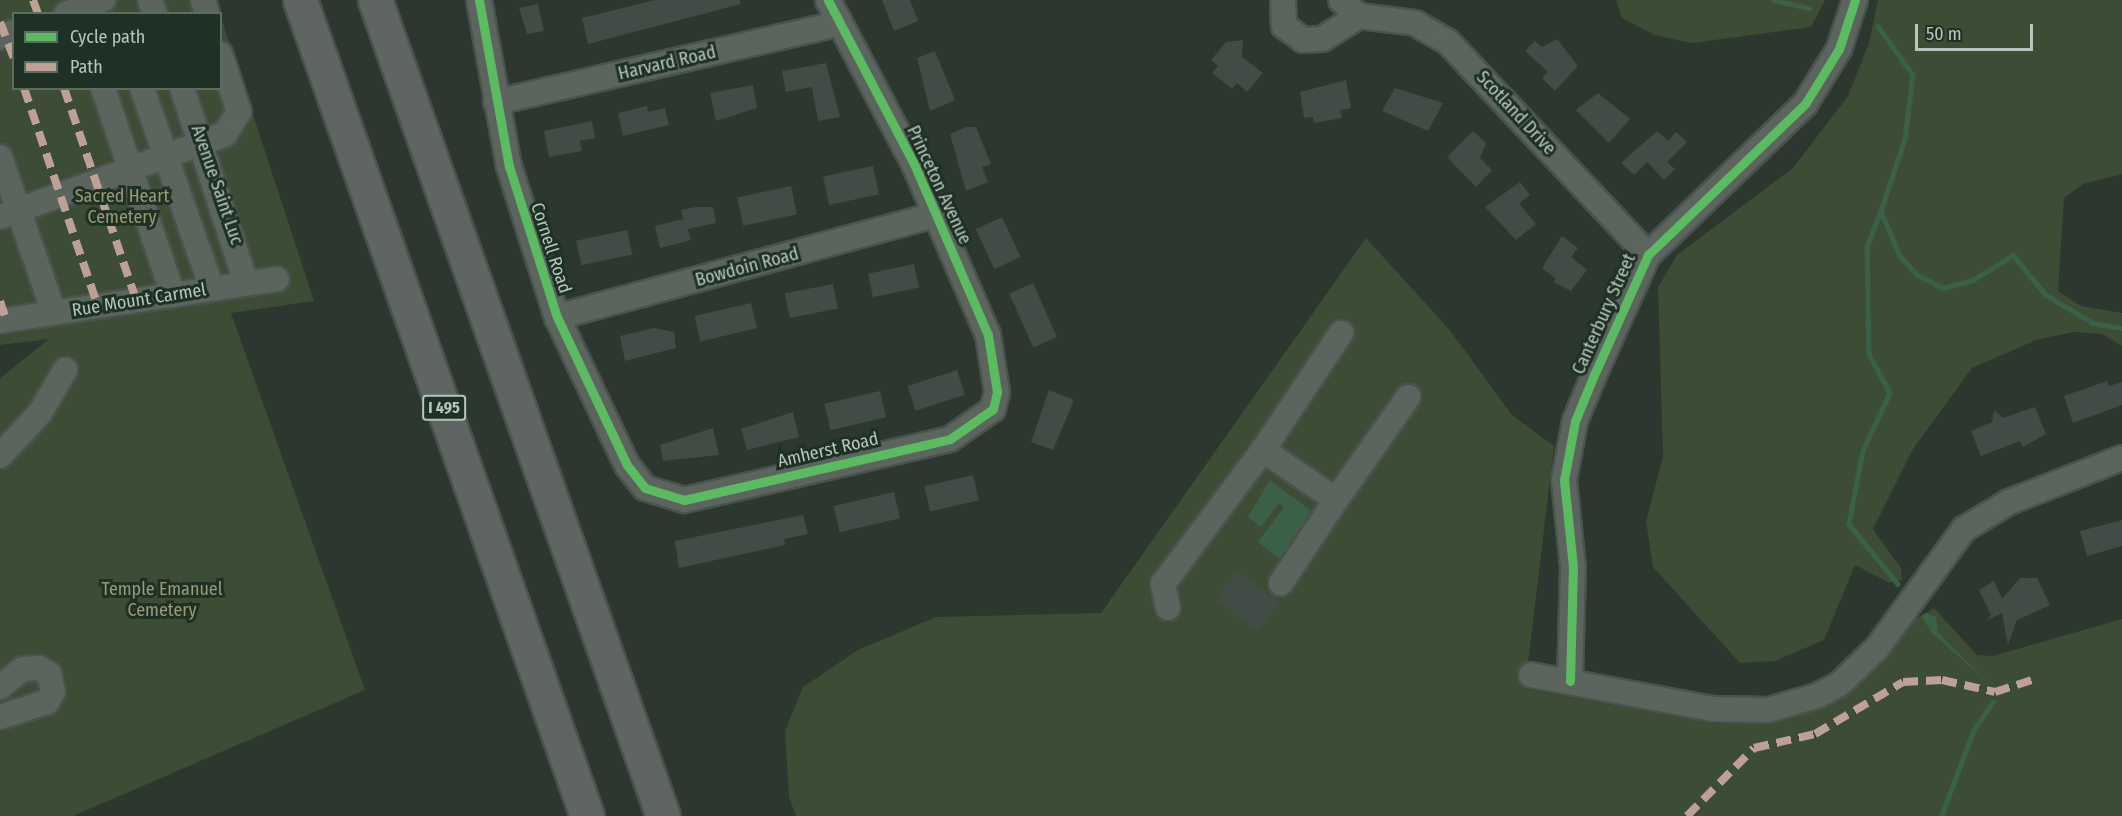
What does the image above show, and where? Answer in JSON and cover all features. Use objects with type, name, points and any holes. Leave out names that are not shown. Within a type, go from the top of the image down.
[{"type":"highway","name":"I 495","points":[[300,0],[587,816]]},
{"type":"highway","points":[[375,0],[663,816]]},
{"type":"street","points":[[74,9],[103,0]]},
{"type":"street","name":"Cornell Road","points":[[479,0],[496,102],[518,201],[557,317],[617,446],[645,488]]},
{"type":"street","name":"Princeton Avenue","points":[[828,0],[837,24],[936,215],[988,335],[997,392]]},
{"type":"street","name":"Scotland Drive","points":[[1283,0],[1284,26],[1304,40],[1322,39],[1350,8],[1415,22],[1448,42],[1648,255]]},
{"type":"street","name":"Canterbury Street","points":[[1570,681],[1573,567],[1564,480],[1575,420],[1648,255],[1805,104],[1839,49],[1855,0]]},
{"type":"street","name":"Harvard Road","points":[[496,102],[837,24]]},
{"type":"street","points":[[10,214],[202,144],[235,124],[239,112],[222,60]]},
{"type":"street","points":[[105,90],[173,295]]},
{"type":"street","points":[[143,90],[212,289]]},
{"type":"street","name":"Avenue Saint Luc","points":[[183,90],[246,283]]},
{"type":"street","points":[[0,157],[10,214],[54,313]]},
{"type":"street","name":"Bowdoin Road","points":[[557,317],[936,215]]},
{"type":"street","name":"Rue Mount Carmel","points":[[0,321],[277,279]]},
{"type":"street","points":[[1168,608],[1162,584],[1263,450],[1341,333]]},
{"type":"street","points":[[0,456],[40,413],[65,370]]},
{"type":"street","name":"Amherst Road","points":[[645,488],[684,500],[950,439],[993,409],[997,392]]},
{"type":"street","points":[[1281,583],[1408,397]]},
{"type":"street","points":[[1263,450],[1336,500]]},
{"type":"street","points":[[1531,675],[1688,706],[1742,711],[1768,710],[1817,696],[1840,684],[1878,648],[1964,530],[2009,502],[2122,458]]},
{"type":"street","points":[[0,687],[23,669],[39,668],[49,674],[53,692],[47,702],[0,717]]},
{"type":"green space","name":"Temple Emanuel Cemetery","points":[[0,0],[216,0],[219,12],[12,12],[12,90],[222,90],[222,20],[314,301],[231,313],[365,690],[73,816],[0,816],[0,378],[49,339],[0,345]]},
{"type":"green space","points":[[1616,0],[1825,0],[1811,27],[1692,43],[1654,35],[1622,18]]},
{"type":"green space","points":[[1878,0],[2122,0],[2122,174],[2083,184],[2064,198],[2058,291],[2081,306],[2122,313],[2122,346],[2102,334],[2074,332],[2036,340],[1972,368],[1913,449],[1873,529],[1901,568],[1902,580],[1890,583],[1855,565],[1824,640],[1775,661],[1740,663],[1653,567],[1646,521],[1663,457],[1658,287],[1677,255],[1793,168],[1848,96],[1869,43]]},
{"type":"green space","points":[[1366,238],[1449,329],[1512,415],[1554,446],[1525,689],[1718,724],[1762,723],[1804,714],[1832,701],[1874,668],[1911,622],[1934,608],[1977,655],[1993,656],[2122,619],[2122,816],[796,816],[789,797],[785,731],[803,687],[858,650],[936,617],[1101,613]]},
{"type":"shaded area","points":[[1270,480],[1315,514],[1280,559],[1258,542],[1284,507],[1279,503],[1261,527],[1248,517]]},
{"type":"shaded area","points":[[1926,613],[1936,617],[1938,633],[1990,684],[1932,633],[1921,616]]},
{"type":"building","points":[[655,0],[740,0],[741,4],[588,44],[582,18]]},
{"type":"building","points":[[882,0],[910,0],[918,21],[894,31]]},
{"type":"building","points":[[538,4],[544,31],[527,34],[519,8]]},
{"type":"building","points":[[1557,39],[1578,66],[1555,91],[1542,78],[1548,72],[1525,51],[1535,41],[1542,47]]},
{"type":"building","points":[[1243,40],[1242,57],[1263,73],[1247,92],[1237,83],[1232,89],[1212,73],[1218,66],[1211,60],[1226,42]]},
{"type":"building","points":[[935,51],[955,100],[930,111],[917,58]]},
{"type":"building","points":[[826,63],[840,117],[818,121],[812,87],[786,92],[782,71]]},
{"type":"building","points":[[1346,80],[1351,108],[1340,110],[1342,118],[1314,123],[1313,117],[1304,118],[1300,92]]},
{"type":"building","points":[[753,85],[757,108],[716,121],[710,93]]},
{"type":"building","points":[[1395,88],[1443,103],[1428,131],[1382,111]]},
{"type":"building","points":[[1598,93],[1630,119],[1609,143],[1576,110]]},
{"type":"building","points":[[647,106],[648,112],[665,108],[669,125],[623,136],[618,113]]},
{"type":"building","points":[[592,121],[595,138],[580,141],[582,151],[549,157],[544,131]]},
{"type":"building","points":[[966,127],[976,127],[991,164],[982,167],[988,182],[966,191],[950,134]]},
{"type":"building","points":[[1473,131],[1486,143],[1480,158],[1492,170],[1476,187],[1447,157]]},
{"type":"building","points":[[1657,131],[1668,141],[1676,132],[1687,142],[1667,162],[1675,169],[1664,180],[1647,162],[1634,175],[1621,163]]},
{"type":"building","points":[[873,166],[879,194],[829,205],[823,177]]},
{"type":"building","points":[[1520,182],[1530,195],[1519,203],[1536,224],[1516,240],[1485,207]]},
{"type":"building","points":[[791,186],[797,214],[743,226],[737,197]]},
{"type":"building","points":[[713,207],[716,223],[688,229],[691,240],[660,248],[655,226],[683,219],[681,210]]},
{"type":"building","points":[[1002,217],[1021,257],[994,269],[976,229]]},
{"type":"building","points":[[627,230],[632,254],[581,265],[576,241]]},
{"type":"building","points":[[1562,236],[1578,248],[1571,257],[1587,270],[1571,291],[1553,282],[1556,279],[1542,268]]},
{"type":"building","points":[[914,264],[919,287],[873,297],[868,274]]},
{"type":"building","points":[[1033,283],[1057,337],[1033,347],[1009,294]]},
{"type":"building","points":[[833,284],[838,309],[790,318],[785,293]]},
{"type":"building","points":[[751,303],[757,328],[700,341],[694,316]]},
{"type":"building","points":[[654,328],[674,332],[676,348],[625,361],[620,336]]},
{"type":"building","points":[[957,370],[965,395],[916,411],[908,386]]},
{"type":"building","points":[[2107,381],[2109,386],[2122,382],[2122,405],[2073,423],[2064,396]]},
{"type":"building","points":[[1049,390],[1074,400],[1053,450],[1031,442]]},
{"type":"building","points":[[880,391],[886,417],[831,430],[824,404]]},
{"type":"building","points":[[2035,407],[2046,434],[2023,447],[2020,441],[1981,456],[1971,431],[1992,422],[1994,410],[2003,418]]},
{"type":"building","points":[[793,412],[799,437],[747,450],[741,429]]},
{"type":"building","points":[[713,428],[719,455],[663,461],[660,445]]},
{"type":"building","points":[[973,475],[979,500],[930,512],[924,486]]},
{"type":"building","points":[[894,492],[900,518],[840,532],[834,506]]},
{"type":"building","points":[[803,515],[808,534],[784,539],[785,545],[679,568],[675,541]]},
{"type":"building","points":[[2122,520],[2122,546],[2087,556],[2080,531]]},
{"type":"building","points":[[1238,571],[1280,604],[1258,632],[1216,599]]},
{"type":"building","points":[[2020,578],[2037,578],[2050,605],[2017,620],[2008,645],[2002,613],[1987,620],[1991,615],[1979,590],[1994,581],[2002,599]]},
{"type":"waterway","points":[[1774,0],[1809,8]]},
{"type":"waterway","points":[[1878,26],[1913,75],[1905,139],[1881,211],[1900,256],[1918,275],[1943,288],[1973,280],[2013,255],[2046,295],[2093,323],[2122,328]]},
{"type":"waterway","points":[[1881,211],[1867,247],[1869,354],[1890,393],[1863,451],[1849,524],[1898,584]]},
{"type":"waterway","points":[[1941,816],[1974,729],[1993,702]]},
{"type":"marked path","points":[[33,0],[37,12]]},
{"type":"marked path","points":[[0,22],[12,54]]},
{"type":"marked path","points":[[25,90],[98,306]]},
{"type":"marked path","points":[[65,90],[136,300]]},
{"type":"marked path","points":[[0,301],[6,320]]},
{"type":"marked path","points":[[1687,816],[1754,748],[1815,734],[1903,682],[1942,680],[1995,692],[2035,679]]},
{"type":"cycle path","points":[[479,0],[509,166],[557,317],[627,465],[645,488],[684,500],[950,439],[993,409],[997,392],[988,335],[914,164],[828,0]]},
{"type":"cycle path","points":[[1570,681],[1573,567],[1564,480],[1575,421],[1594,375],[1648,255],[1805,104],[1839,49],[1855,0]]},
{"type":"park label","name":"Sacred Heart Cemetery","points":[[122,207]]}]
